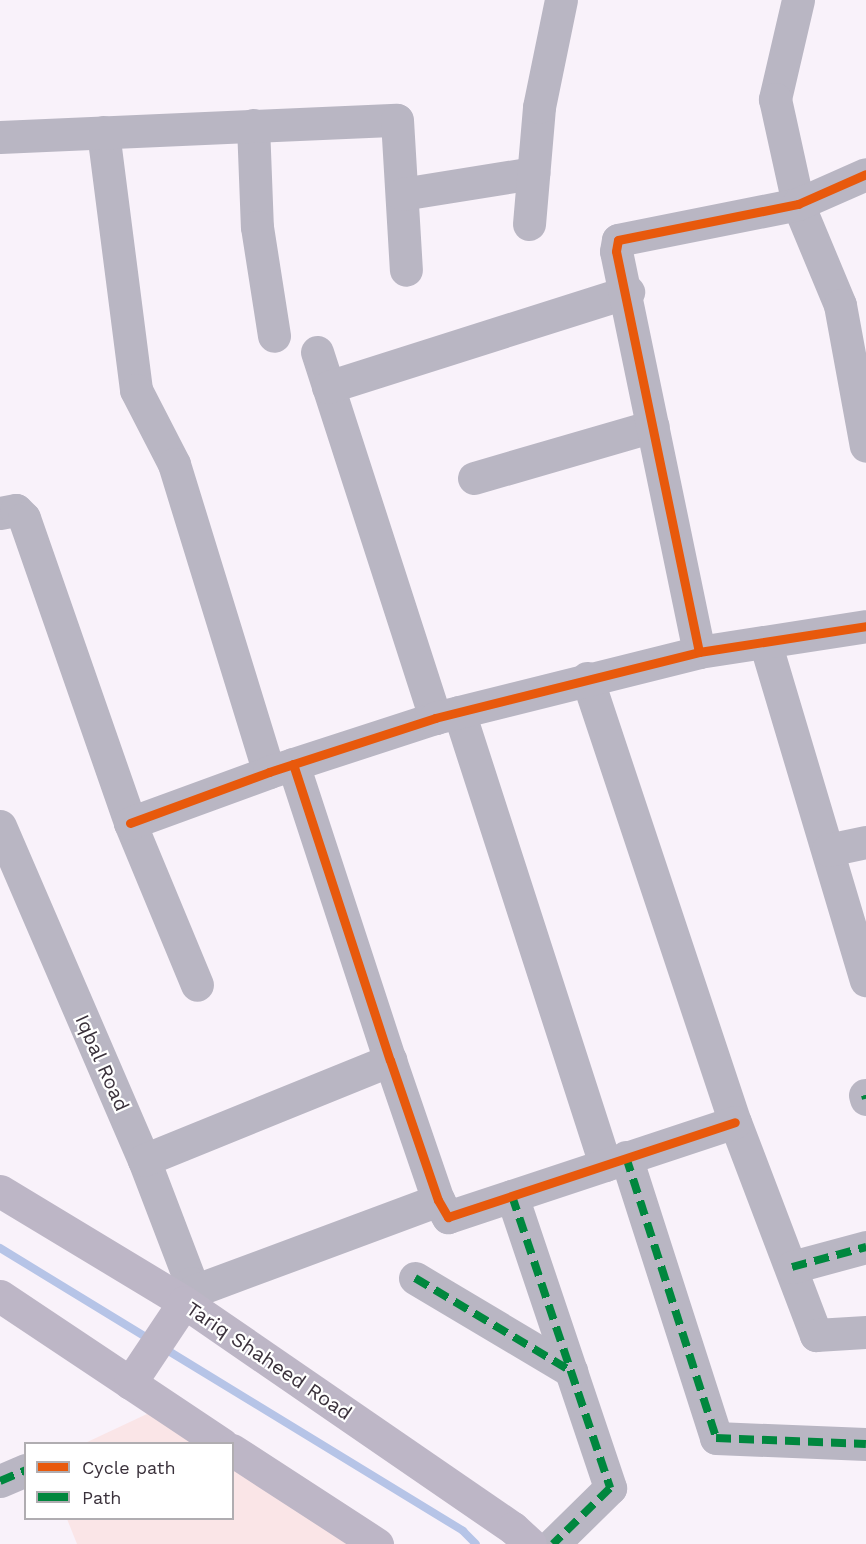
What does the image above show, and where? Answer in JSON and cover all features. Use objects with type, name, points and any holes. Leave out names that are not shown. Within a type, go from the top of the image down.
[{"type":"main road","name":"Tariq Shaheed Road","points":[[0,1191],[184,1303],[530,1544]]},
{"type":"main road","points":[[0,1296],[132,1380],[221,1442]]},
{"type":"main road","points":[[132,1380],[184,1303]]},
{"type":"main road","points":[[234,1451],[377,1544]]},
{"type":"street","points":[[529,224],[539,106],[561,0]]},
{"type":"street","points":[[798,0],[775,99],[798,204],[840,305],[866,446]]},
{"type":"street","points":[[0,137],[253,124],[397,120],[406,270]]},
{"type":"street","points":[[253,124],[257,227],[274,336]]},
{"type":"street","points":[[103,132],[136,390],[174,464],[281,768],[390,1060],[438,1200],[448,1217],[735,1122]]},
{"type":"street","points":[[402,194],[533,173]]},
{"type":"street","points":[[699,652],[628,292],[616,251],[618,240],[798,204],[866,174]]},
{"type":"street","points":[[328,387],[628,292]]},
{"type":"street","points":[[317,352],[447,715],[615,1161],[716,1438],[866,1444]]},
{"type":"street","points":[[474,478],[653,426]]},
{"type":"street","points":[[0,513],[16,510],[24,518],[130,823],[197,985]]},
{"type":"street","points":[[130,823],[281,768],[447,715],[587,678],[699,652],[866,626]]},
{"type":"street","points":[[765,642],[866,980]]},
{"type":"street","points":[[587,678],[735,1122],[816,1335],[866,1332]]},
{"type":"street","name":"Iqbal Road","points":[[0,826],[144,1160],[191,1283],[184,1303]]},
{"type":"street","points":[[828,849],[866,842]]},
{"type":"street","points":[[144,1160],[390,1060]]},
{"type":"street","points":[[512,1196],[610,1488],[553,1544]]},
{"type":"street","points":[[184,1303],[438,1200]]},
{"type":"street","points":[[792,1267],[866,1247]]},
{"type":"street","points":[[415,1278],[571,1371]]},
{"type":"street","points":[[0,1481],[24,1471]]},
{"type":"shaded area","points":[[164,1406],[219,1442],[87,1442]]},
{"type":"shaded area","points":[[234,1451],[355,1544],[77,1544],[67,1520],[234,1520]]},
{"type":"waterway","points":[[0,1248],[151,1340]]},
{"type":"waterway","points":[[162,1347],[463,1531],[476,1544]]},
{"type":"marked path","points":[[865,1095],[866,1099]]},
{"type":"marked path","points":[[626,1157],[716,1438],[866,1444]]},
{"type":"marked path","points":[[512,1196],[610,1488],[553,1544]]},
{"type":"marked path","points":[[792,1267],[866,1247]]},
{"type":"marked path","points":[[415,1278],[571,1371]]},
{"type":"marked path","points":[[0,1481],[24,1471]]},
{"type":"cycle path","points":[[699,652],[616,251],[618,240],[798,204],[866,174]]},
{"type":"cycle path","points":[[130,823],[269,772],[435,718],[699,652],[866,626]]},
{"type":"cycle path","points":[[293,764],[390,1060],[438,1200],[448,1217],[735,1122]]}]
